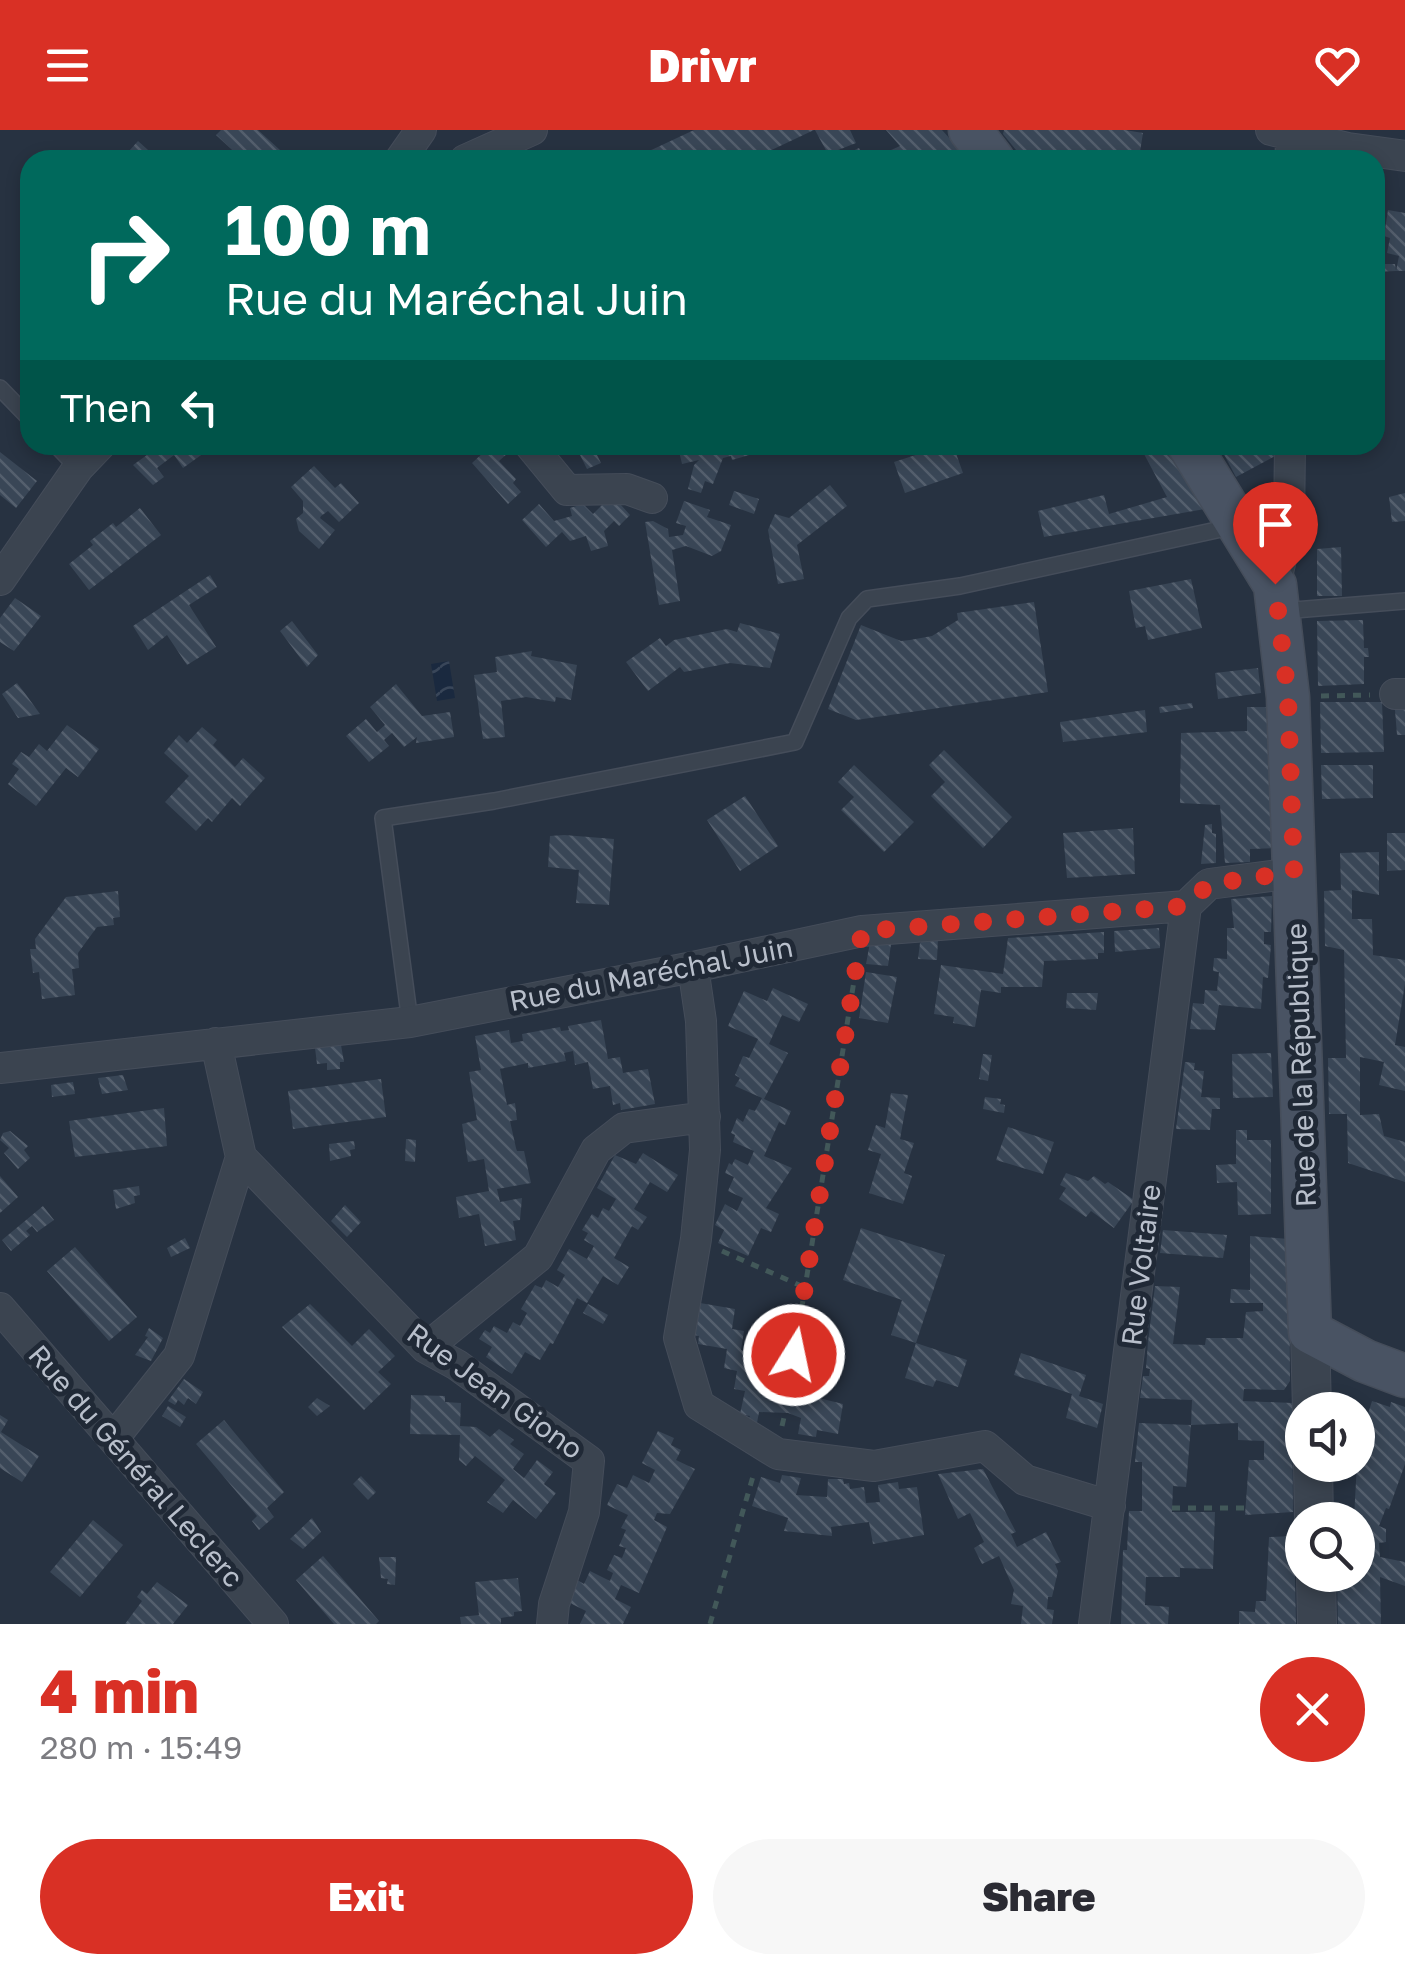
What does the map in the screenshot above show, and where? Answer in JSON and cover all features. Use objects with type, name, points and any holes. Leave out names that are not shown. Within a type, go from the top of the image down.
[{"type":"main road","points":[[970,130],[986,150]]},
{"type":"main road","name":"Rue de la République","points":[[1196,455],[1276,598],[1288,697],[1310,1332]]},
{"type":"main road","points":[[1310,1332],[1365,1361],[1405,1376]]},
{"type":"street","points":[[487,150],[532,130]]},
{"type":"street","points":[[1286,138],[1362,150]]},
{"type":"street","points":[[3,569],[90,455]]},
{"type":"street","points":[[538,455],[568,490],[628,489],[652,498]]},
{"type":"street","points":[[1276,598],[1290,525],[1290,455]]},
{"type":"street","name":"Rue du Maréchal Juin","points":[[0,1068],[410,1022],[862,931],[1186,906],[1209,884],[1294,872]]},
{"type":"street","name":"Rue Voltaire","points":[[1094,1624],[1186,906]]},
{"type":"street","points":[[693,968],[700,1021],[705,1150],[696,1239],[679,1338],[699,1405],[778,1454],[874,1466],[985,1446],[1025,1480],[1110,1506]]},
{"type":"street","points":[[113,1439],[179,1356],[242,1156],[216,1043]]},
{"type":"street","points":[[426,1348],[538,1257],[596,1150],[624,1128],[705,1117]]},
{"type":"street","name":"Rue Jean Giono","points":[[242,1156],[426,1348],[457,1365],[590,1461],[584,1512],[554,1604],[552,1624]]},
{"type":"street","name":"Rue du Général Leclerc","points":[[0,1308],[270,1623]]},
{"type":"street","name":"Rue de la République","points":[[1310,1332],[1312,1392]]},
{"type":"street","points":[[1316,1592],[1316,1624]]},
{"type":"lane","points":[[0,388],[20,408]]},
{"type":"lane","points":[[66,455],[78,468]]},
{"type":"lane","points":[[410,1022],[383,818],[494,801],[795,742],[850,618],[867,599],[960,586],[1237,526]]},
{"type":"lane","points":[[1276,598],[1405,602]]},
{"type":"path","points":[[1288,697],[1400,694]]},
{"type":"path","points":[[788,1388],[862,931]]},
{"type":"path","points":[[696,1239],[806,1288]]},
{"type":"path","points":[[710,1624],[763,1445]]},
{"type":"path","points":[[1172,1508],[1246,1508]]},
{"type":"water","points":[[449,661],[455,698],[437,701],[431,664]]},
{"type":"building","points":[[221,130],[258,130],[280,150],[232,150],[216,135]]},
{"type":"building","points":[[694,130],[814,130],[771,150],[651,150]]},
{"type":"building","points":[[815,130],[850,130],[856,143],[826,150]]},
{"type":"building","points":[[886,130],[942,130],[960,150],[891,150],[900,146]]},
{"type":"building","points":[[1004,130],[1143,133],[1140,150],[1016,150]]},
{"type":"building","points":[[138,141],[148,150],[130,150]]},
{"type":"building","points":[[1388,210],[1405,213],[1405,271],[1396,271],[1399,256],[1387,253],[1390,238],[1385,236]]},
{"type":"building","points":[[1385,264],[1395,264],[1396,271],[1385,272]]},
{"type":"building","points":[[0,452],[37,481],[16,508],[0,495]]},
{"type":"building","points":[[147,455],[174,455],[157,468],[164,477],[153,485],[133,465]]},
{"type":"building","points":[[174,455],[201,455],[183,468]]},
{"type":"building","points":[[481,455],[506,455],[499,461],[516,479],[513,483],[521,492],[508,504],[472,463]]},
{"type":"building","points":[[580,455],[597,455],[601,463],[587,469]]},
{"type":"building","points":[[680,455],[749,455],[732,460],[731,456],[723,458],[713,484],[705,481],[701,493],[688,489],[699,460],[682,464]]},
{"type":"building","points":[[916,455],[957,455],[963,473],[905,493],[894,462]]},
{"type":"building","points":[[1145,455],[1176,455],[1205,509],[1044,537],[1038,511],[1104,495],[1109,514],[1167,497]]},
{"type":"building","points":[[1224,455],[1277,455],[1236,477]]},
{"type":"building","points":[[314,466],[335,488],[341,483],[359,503],[339,522],[328,511],[321,516],[335,530],[319,549],[299,531],[296,519],[303,513],[303,501],[291,487]]},
{"type":"building","points":[[830,485],[847,506],[797,545],[804,579],[778,584],[768,530],[775,514],[789,518]]},
{"type":"building","points":[[734,491],[759,499],[754,514],[729,505]]},
{"type":"building","points":[[1405,493],[1405,521],[1392,522],[1389,497]]},
{"type":"building","points":[[612,495],[630,515],[619,526],[614,521],[604,531],[608,546],[591,551],[586,536],[570,541],[562,532],[546,547],[522,520],[539,504],[554,521],[572,516],[570,508],[583,504],[593,514]]},
{"type":"building","points":[[684,501],[710,510],[707,517],[731,525],[721,551],[712,556],[686,546],[672,550],[680,601],[659,605],[645,522],[653,521],[668,529],[669,537],[683,535],[686,526],[676,523]]},
{"type":"building","points":[[140,508],[161,535],[89,590],[69,564],[93,545],[90,541]]},
{"type":"building","points":[[1341,547],[1342,596],[1317,596],[1317,549]]},
{"type":"building","points":[[210,575],[217,587],[189,605],[216,647],[187,665],[167,635],[148,650],[133,626]]},
{"type":"building","points":[[1191,579],[1202,628],[1148,640],[1145,626],[1136,628],[1129,591]]},
{"type":"building","points":[[15,598],[41,616],[14,651],[0,642],[0,618]]},
{"type":"building","points":[[1034,602],[1048,692],[856,720],[828,709],[861,625],[901,641],[910,640],[932,636],[958,620],[957,613]]},
{"type":"building","points":[[1363,620],[1364,648],[1368,648],[1369,657],[1364,657],[1364,684],[1318,686],[1317,621]]},
{"type":"building","points":[[292,621],[318,655],[307,667],[280,631]]},
{"type":"building","points":[[740,623],[780,634],[770,668],[730,663],[684,672],[680,667],[648,691],[626,662],[660,638],[666,646],[674,640],[727,629],[737,632]]},
{"type":"building","points":[[532,651],[531,656],[577,665],[571,700],[556,697],[555,702],[526,697],[501,701],[505,737],[483,739],[474,675],[497,672],[495,657]]},
{"type":"building","points":[[1258,668],[1261,693],[1218,699],[1215,673]]},
{"type":"building","points":[[17,683],[40,714],[18,718],[2,694]]},
{"type":"building","points":[[396,684],[422,716],[450,712],[454,737],[416,743],[417,737],[404,747],[392,733],[384,740],[389,746],[369,762],[346,736],[366,719],[377,732],[385,725],[370,707]]},
{"type":"building","points":[[1320,702],[1382,702],[1384,752],[1321,753]]},
{"type":"building","points":[[1192,703],[1193,708],[1160,713],[1159,707]]},
{"type":"building","points":[[1247,707],[1277,707],[1279,848],[1250,849],[1250,862],[1225,863],[1220,805],[1180,803],[1181,733],[1247,731]]},
{"type":"building","points":[[1405,709],[1405,735],[1397,735],[1395,710]]},
{"type":"building","points":[[1145,710],[1147,732],[1063,742],[1060,722]]},
{"type":"building","points":[[67,725],[99,749],[78,777],[66,768],[36,806],[8,784],[19,769],[12,764],[21,752],[29,757],[39,744],[47,751]]},
{"type":"building","points":[[202,727],[217,740],[213,745],[235,767],[243,758],[265,778],[240,806],[232,798],[212,822],[208,818],[196,831],[165,802],[189,776],[164,753],[179,735],[187,743]]},
{"type":"building","points":[[944,750],[1012,817],[983,848],[931,796],[945,782],[929,765]]},
{"type":"building","points":[[854,765],[914,822],[884,852],[841,810],[854,797],[838,782]]},
{"type":"building","points":[[1321,765],[1373,765],[1373,798],[1322,799]]},
{"type":"building","points":[[745,796],[778,846],[740,871],[707,820]]},
{"type":"building","points":[[1212,824],[1216,863],[1201,864],[1205,825]]},
{"type":"building","points":[[1133,828],[1135,874],[1067,878],[1063,833]]},
{"type":"building","points":[[1387,833],[1405,833],[1405,870],[1387,871]]},
{"type":"building","points":[[550,836],[614,839],[609,905],[576,903],[579,870],[548,867]]},
{"type":"building","points":[[1379,852],[1379,895],[1352,890],[1352,919],[1372,919],[1373,955],[1405,960],[1395,1045],[1405,1047],[1405,1091],[1379,1085],[1384,1062],[1360,1057],[1360,1115],[1379,1114],[1384,1136],[1405,1142],[1405,1182],[1348,1163],[1347,1114],[1329,1114],[1328,1058],[1346,1058],[1344,950],[1325,946],[1324,891],[1341,890],[1340,853]]},
{"type":"building","points":[[118,891],[120,917],[113,918],[114,925],[97,927],[78,953],[79,968],[72,969],[75,995],[42,999],[39,972],[33,973],[30,949],[36,949],[35,939],[66,897]]},
{"type":"building","points":[[1272,896],[1271,932],[1264,932],[1264,944],[1271,945],[1261,1009],[1219,1005],[1215,1030],[1190,1029],[1193,1003],[1204,1004],[1205,990],[1217,991],[1219,972],[1213,971],[1214,958],[1227,959],[1227,928],[1234,928],[1231,899]]},
{"type":"building","points":[[1159,928],[1160,948],[1115,952],[1114,931]]},
{"type":"building","points":[[1104,932],[1104,953],[1098,953],[1098,959],[1044,961],[1042,987],[1001,987],[1001,993],[981,990],[975,1027],[953,1023],[954,1017],[934,1014],[941,965],[1003,974],[1008,938]]},
{"type":"building","points":[[871,937],[892,937],[888,966],[866,964]]},
{"type":"building","points":[[926,938],[938,938],[937,960],[918,959],[920,943]]},
{"type":"building","points":[[866,972],[897,977],[888,1023],[859,1018]]},
{"type":"building","points":[[773,988],[808,1004],[799,1022],[782,1015],[769,1044],[788,1053],[764,1099],[791,1111],[785,1125],[779,1122],[764,1156],[792,1168],[766,1208],[779,1214],[771,1232],[761,1228],[748,1256],[718,1243],[724,1230],[715,1225],[725,1204],[737,1211],[743,1198],[728,1191],[734,1177],[725,1173],[729,1163],[732,1165],[735,1159],[748,1165],[754,1151],[733,1142],[735,1135],[731,1133],[737,1118],[743,1122],[749,1109],[755,1111],[762,1098],[735,1086],[743,1056],[749,1058],[758,1039],[728,1026],[744,991],[767,1001]]},
{"type":"building","points":[[1067,993],[1098,993],[1096,1010],[1066,1008]]},
{"type":"building","points":[[601,1020],[608,1059],[620,1057],[623,1073],[648,1069],[655,1104],[621,1110],[620,1103],[613,1105],[610,1086],[593,1089],[588,1062],[575,1065],[573,1051],[564,1053],[566,1061],[500,1069],[507,1105],[515,1103],[517,1120],[510,1121],[517,1151],[524,1151],[531,1183],[497,1189],[500,1202],[522,1198],[520,1220],[513,1221],[516,1240],[485,1246],[479,1214],[459,1218],[456,1197],[489,1191],[484,1159],[468,1162],[462,1124],[477,1120],[469,1072],[481,1070],[475,1036],[509,1030],[511,1043],[523,1041],[522,1034],[560,1027],[561,1031],[569,1030],[568,1026]]},
{"type":"building","points":[[341,1045],[344,1062],[340,1062],[340,1069],[327,1070],[327,1063],[317,1064],[315,1048]]},
{"type":"building","points":[[1271,1053],[1273,1097],[1233,1098],[1232,1054]]},
{"type":"building","points":[[983,1054],[992,1055],[988,1081],[979,1079]]},
{"type":"building","points":[[1185,1062],[1195,1063],[1194,1070],[1204,1071],[1201,1097],[1220,1098],[1220,1109],[1212,1109],[1210,1130],[1176,1129]]},
{"type":"building","points":[[123,1075],[128,1090],[102,1094],[98,1078]]},
{"type":"building","points":[[381,1079],[386,1117],[293,1129],[288,1091]]},
{"type":"building","points":[[73,1082],[75,1094],[52,1097],[51,1085]]},
{"type":"building","points":[[891,1093],[908,1095],[900,1139],[914,1143],[904,1173],[912,1176],[903,1204],[869,1193],[881,1154],[868,1150],[876,1125],[885,1128]]},
{"type":"building","points":[[985,1097],[1001,1099],[1004,1113],[983,1109]]},
{"type":"building","points":[[164,1108],[167,1146],[75,1157],[69,1121]]},
{"type":"building","points":[[1008,1127],[1054,1142],[1043,1174],[996,1160]]},
{"type":"building","points":[[1236,1130],[1247,1130],[1247,1140],[1271,1140],[1271,1214],[1238,1215],[1237,1182],[1217,1183],[1216,1165],[1236,1164]]},
{"type":"building","points":[[10,1131],[28,1146],[24,1150],[30,1158],[18,1169],[4,1153],[9,1148],[0,1140],[3,1133]]},
{"type":"building","points":[[406,1139],[416,1140],[415,1162],[405,1161]]},
{"type":"building","points":[[354,1141],[351,1156],[330,1161],[329,1144]]},
{"type":"building","points":[[643,1153],[678,1175],[667,1192],[650,1182],[634,1209],[647,1217],[638,1230],[632,1226],[614,1258],[629,1267],[618,1285],[603,1276],[587,1303],[577,1298],[540,1360],[525,1352],[512,1374],[486,1357],[492,1347],[479,1339],[485,1330],[490,1333],[494,1326],[507,1333],[513,1322],[520,1326],[527,1313],[521,1309],[535,1285],[542,1288],[546,1280],[558,1287],[565,1275],[557,1270],[569,1249],[587,1259],[594,1246],[584,1240],[588,1233],[582,1230],[592,1214],[598,1218],[603,1208],[609,1211],[616,1199],[597,1188],[615,1155],[636,1164]]},
{"type":"building","points":[[1066,1173],[1088,1181],[1094,1176],[1134,1200],[1114,1228],[1091,1211],[1086,1217],[1059,1199],[1066,1188],[1060,1185]]},
{"type":"building","points":[[0,1176],[18,1197],[0,1213]]},
{"type":"building","points":[[139,1186],[140,1195],[134,1196],[135,1203],[116,1209],[113,1190]]},
{"type":"building","points":[[345,1205],[361,1222],[347,1237],[331,1221]]},
{"type":"building","points":[[43,1206],[54,1220],[37,1232],[32,1226],[26,1231],[30,1235],[11,1251],[2,1240]]},
{"type":"building","points":[[861,1228],[945,1255],[916,1343],[891,1335],[902,1300],[843,1280]]},
{"type":"building","points":[[1163,1230],[1227,1235],[1223,1258],[1160,1253]]},
{"type":"building","points":[[1250,1236],[1289,1239],[1290,1381],[1284,1390],[1244,1389],[1243,1401],[1285,1403],[1285,1482],[1293,1482],[1293,1502],[1285,1502],[1285,1512],[1245,1515],[1249,1460],[1264,1460],[1264,1441],[1238,1440],[1238,1423],[1191,1425],[1192,1400],[1140,1398],[1143,1376],[1149,1376],[1150,1369],[1146,1368],[1155,1286],[1180,1287],[1173,1344],[1205,1345],[1206,1338],[1243,1338],[1246,1312],[1263,1311],[1263,1303],[1230,1303],[1231,1289],[1250,1290]]},
{"type":"building","points":[[185,1238],[190,1248],[171,1257],[167,1248]]},
{"type":"building","points":[[75,1247],[137,1317],[109,1341],[47,1271]]},
{"type":"building","points":[[700,1303],[735,1309],[732,1329],[744,1331],[741,1350],[760,1354],[756,1377],[783,1382],[782,1387],[792,1389],[796,1366],[812,1371],[807,1395],[843,1404],[838,1434],[817,1430],[816,1437],[798,1434],[801,1418],[788,1413],[759,1412],[757,1423],[740,1414],[745,1391],[734,1389],[737,1371],[724,1368],[727,1349],[698,1344],[699,1336],[694,1335]]},
{"type":"building","points":[[310,1304],[352,1346],[369,1329],[395,1356],[378,1372],[391,1384],[364,1410],[282,1327]]},
{"type":"building","points":[[588,1304],[608,1315],[603,1324],[583,1313]]},
{"type":"building","points":[[149,1328],[163,1338],[151,1361],[135,1355],[148,1337],[145,1336]]},
{"type":"building","points":[[916,1343],[967,1360],[958,1387],[936,1380],[933,1387],[905,1378]]},
{"type":"building","points":[[1021,1353],[1086,1375],[1079,1396],[1103,1404],[1097,1428],[1066,1418],[1072,1394],[1014,1375]]},
{"type":"building","points":[[184,1379],[203,1392],[196,1404],[188,1398],[184,1405],[178,1400],[175,1405],[168,1401]]},
{"type":"building","points":[[411,1395],[445,1396],[445,1402],[461,1403],[460,1426],[476,1427],[490,1437],[499,1429],[514,1440],[510,1444],[524,1454],[513,1469],[524,1478],[537,1460],[553,1472],[544,1484],[556,1493],[536,1519],[513,1500],[503,1513],[487,1502],[505,1480],[475,1456],[466,1466],[459,1460],[460,1435],[410,1434]]},
{"type":"building","points":[[317,1398],[330,1406],[317,1416],[308,1407]]},
{"type":"building","points":[[1375,1402],[1405,1407],[1405,1464],[1379,1526],[1386,1529],[1386,1542],[1379,1543],[1380,1557],[1405,1562],[1405,1586],[1380,1577],[1381,1624],[1338,1624],[1337,1592],[1375,1592],[1375,1502],[1355,1502],[1356,1482],[1375,1482]]},
{"type":"building","points":[[168,1406],[186,1417],[180,1427],[162,1416]]},
{"type":"building","points":[[0,1415],[8,1420],[1,1432],[39,1456],[22,1482],[0,1468]]},
{"type":"building","points":[[224,1420],[284,1492],[267,1508],[274,1517],[259,1530],[252,1521],[257,1516],[196,1444]]},
{"type":"building","points":[[1139,1423],[1191,1425],[1186,1487],[1173,1486],[1172,1512],[1215,1512],[1213,1569],[1180,1568],[1180,1577],[1146,1577],[1145,1605],[1169,1607],[1168,1624],[1121,1624],[1123,1550],[1127,1550],[1129,1511],[1142,1511],[1142,1462],[1135,1462]]},
{"type":"building","points":[[658,1431],[674,1438],[671,1445],[681,1450],[676,1460],[695,1469],[670,1514],[657,1513],[654,1520],[667,1527],[639,1593],[621,1585],[615,1599],[631,1607],[623,1624],[580,1624],[586,1611],[566,1601],[577,1580],[584,1584],[590,1571],[610,1581],[613,1573],[607,1570],[614,1555],[622,1558],[626,1548],[619,1546],[626,1530],[621,1528],[628,1515],[607,1505],[617,1484],[627,1488],[633,1475],[649,1483],[655,1470],[642,1463]]},
{"type":"building","points":[[983,1469],[1016,1532],[1011,1534],[1017,1547],[1046,1532],[1061,1562],[1055,1564],[1058,1571],[1052,1597],[1048,1597],[1047,1609],[1054,1610],[1052,1624],[1021,1624],[1023,1606],[1011,1604],[1014,1590],[999,1556],[982,1564],[974,1548],[984,1542],[970,1513],[958,1519],[938,1474]]},
{"type":"building","points":[[782,1475],[801,1478],[796,1495],[827,1497],[828,1479],[843,1479],[850,1489],[864,1487],[866,1503],[880,1502],[878,1485],[898,1482],[899,1489],[917,1487],[924,1535],[873,1544],[869,1522],[831,1527],[832,1536],[784,1531],[788,1518],[752,1506],[761,1477],[780,1483]]},
{"type":"building","points":[[361,1476],[376,1492],[368,1500],[353,1484]]},
{"type":"building","points":[[312,1518],[321,1532],[303,1549],[290,1539]]},
{"type":"building","points":[[93,1520],[123,1545],[80,1597],[50,1572]]},
{"type":"building","points":[[1285,1536],[1285,1592],[1295,1592],[1296,1624],[1239,1624],[1239,1611],[1255,1612],[1256,1601],[1266,1601],[1269,1537]]},
{"type":"building","points":[[323,1556],[379,1621],[376,1624],[334,1624],[296,1580]]},
{"type":"building","points":[[379,1557],[396,1557],[395,1585],[381,1578]]},
{"type":"building","points":[[518,1578],[522,1611],[501,1618],[501,1624],[461,1624],[460,1617],[479,1615],[475,1582]]},
{"type":"building","points":[[157,1582],[188,1605],[173,1624],[125,1624],[142,1601],[137,1597],[142,1590],[147,1594]]},
{"type":"route","points":[[794,1355],[862,931],[1186,906],[1209,884],[1294,872],[1288,697],[1275,584]]}]
